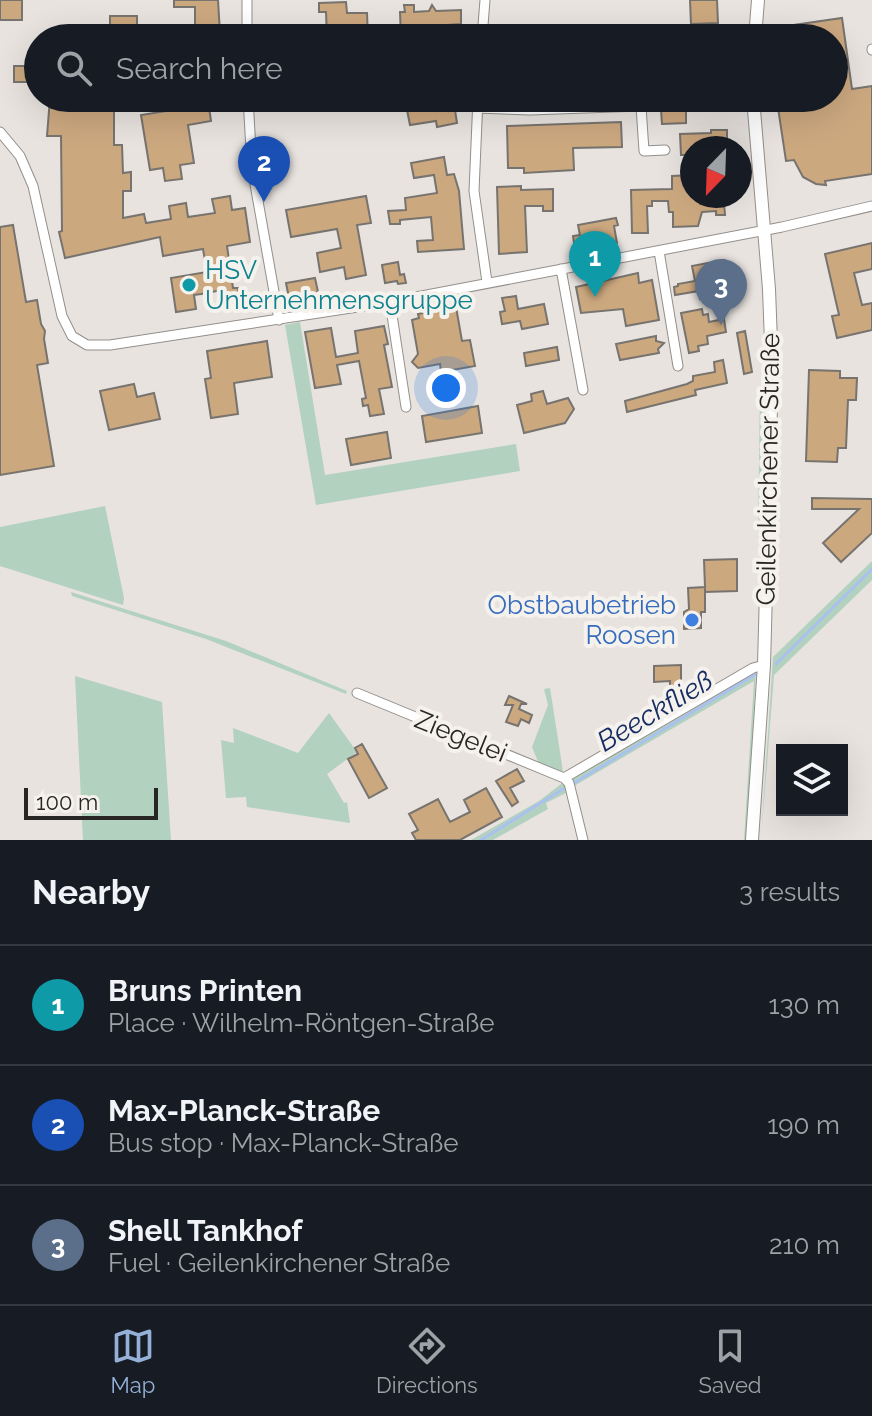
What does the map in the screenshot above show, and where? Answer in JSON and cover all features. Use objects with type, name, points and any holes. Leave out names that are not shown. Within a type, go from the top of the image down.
[{"type":"street","points":[[247,0],[247,24]]},
{"type":"street","points":[[483,24],[485,0]]},
{"type":"street","points":[[756,24],[758,0]]},
{"type":"street","points":[[249,112],[252,167],[279,320]]},
{"type":"street","points":[[477,112],[474,191],[487,282]]},
{"type":"street","points":[[641,112],[644,151],[665,150]]},
{"type":"street","name":"Geilenkirchener Straße","points":[[752,840],[764,665],[772,369],[769,289],[754,112]]},
{"type":"street","points":[[0,132],[20,156],[33,186],[62,316],[72,336],[87,345],[110,345],[390,302],[763,231],[872,206]]},
{"type":"street","points":[[659,251],[678,366]]},
{"type":"street","points":[[561,269],[583,390]]},
{"type":"street","points":[[390,302],[406,407]]},
{"type":"street","points":[[583,840],[569,783],[564,778],[753,668],[764,665]]},
{"type":"street","name":"Ziegelei","points":[[357,693],[564,778]]},
{"type":"green space","points":[[300,322],[325,475],[516,444],[520,471],[316,505],[285,325]]},
{"type":"green space","points":[[766,385],[763,535],[758,538],[760,386]]},
{"type":"green space","points":[[105,506],[123,605],[0,566],[0,527]]},
{"type":"green space","points":[[872,561],[872,580],[774,675],[761,840],[773,657]]},
{"type":"green space","points":[[71,592],[226,641],[347,691],[346,694],[206,639],[72,596]]},
{"type":"green space","points":[[756,671],[747,840],[744,840],[754,681],[574,786],[572,780],[577,775]]},
{"type":"green space","points":[[75,676],[162,702],[171,840],[83,840]]},
{"type":"green space","points":[[550,688],[563,774],[539,764],[532,747],[548,705],[544,689]]},
{"type":"green space","points":[[329,713],[357,752],[327,774],[344,803],[347,802],[350,823],[247,807],[246,797],[226,798],[221,740],[234,743],[233,728],[298,753]]},
{"type":"green space","points":[[561,784],[568,792],[546,803],[548,809],[493,840],[471,840],[539,801]]},
{"type":"building","points":[[0,0],[22,0],[22,20],[0,20]]},
{"type":"building","points":[[174,0],[218,0],[219,24],[195,24],[195,7],[174,7]]},
{"type":"building","points":[[690,0],[717,0],[718,23],[691,24]]},
{"type":"building","points":[[346,2],[347,13],[367,13],[367,24],[326,24],[326,12],[319,12],[319,3]]},
{"type":"building","points":[[404,5],[414,5],[414,12],[429,11],[432,5],[436,11],[461,10],[461,24],[400,24],[400,12],[405,12]]},
{"type":"building","points":[[110,16],[137,16],[137,24],[110,24]]},
{"type":"building","points":[[842,18],[843,24],[800,24]]},
{"type":"building","points":[[848,61],[852,89],[872,86],[872,174],[825,181],[826,185],[816,184],[803,177],[794,160],[786,161],[779,112],[848,112]]},
{"type":"building","points":[[14,66],[24,66],[24,82],[14,82]]},
{"type":"building","points":[[49,112],[114,112],[114,145],[122,145],[123,173],[131,172],[131,191],[123,191],[123,218],[144,214],[146,223],[171,219],[169,206],[186,203],[188,217],[215,213],[212,199],[230,196],[232,210],[245,208],[250,242],[227,246],[233,288],[238,288],[240,299],[225,304],[222,290],[194,295],[196,309],[176,312],[171,278],[207,272],[203,249],[163,256],[160,237],[65,258],[59,232],[62,231],[61,136],[47,136]]},
{"type":"building","points":[[210,112],[211,121],[188,125],[194,163],[180,165],[182,179],[165,181],[163,168],[150,170],[141,115]]},
{"type":"building","points":[[407,112],[455,112],[457,123],[437,127],[436,121],[410,125]]},
{"type":"building","points":[[661,112],[686,112],[686,123],[662,124]]},
{"type":"building","points":[[621,122],[622,147],[573,148],[574,170],[524,173],[524,168],[508,168],[507,126]]},
{"type":"building","points":[[711,130],[727,130],[727,136],[680,136],[680,134],[711,133]]},
{"type":"building","points":[[444,157],[447,175],[454,174],[459,191],[464,249],[418,252],[417,241],[433,240],[431,217],[390,224],[388,211],[406,210],[405,198],[437,193],[434,175],[414,178],[411,163]]},
{"type":"building","points":[[672,176],[680,176],[680,208],[724,208],[725,215],[716,215],[716,211],[702,212],[698,226],[673,227],[673,212],[669,212],[668,201],[652,201],[652,206],[647,206],[648,233],[632,233],[631,190],[672,189]]},
{"type":"building","points":[[521,186],[521,190],[553,189],[553,211],[543,211],[543,206],[525,206],[527,252],[499,254],[497,187]]},
{"type":"building","points":[[366,196],[371,223],[357,225],[366,275],[346,279],[344,267],[320,272],[317,253],[341,248],[337,229],[291,237],[286,210]]},
{"type":"building","points":[[616,218],[617,243],[575,249],[573,236],[580,235],[578,225]]},
{"type":"building","points":[[13,225],[26,302],[37,300],[45,331],[48,363],[37,365],[54,466],[0,475],[0,227]]},
{"type":"building","points":[[872,243],[872,269],[854,273],[862,305],[872,303],[872,330],[837,338],[832,316],[839,315],[825,254]]},
{"type":"building","points":[[724,260],[727,279],[721,280],[723,286],[713,288],[714,296],[700,299],[699,291],[675,295],[674,287],[678,284],[695,281],[692,266]]},
{"type":"building","points":[[398,262],[400,275],[404,274],[406,283],[385,283],[382,265]]},
{"type":"building","points":[[638,273],[639,283],[652,280],[659,320],[626,326],[623,309],[581,313],[576,287]]},
{"type":"building","points":[[315,278],[318,292],[289,298],[286,283]]},
{"type":"building","points":[[516,296],[518,309],[544,304],[548,324],[522,329],[520,321],[502,324],[500,312],[505,311],[502,298]]},
{"type":"building","points":[[456,307],[462,341],[470,340],[475,366],[441,372],[440,364],[418,368],[412,362],[418,354],[412,320],[419,318],[418,314]]},
{"type":"building","points":[[702,309],[703,315],[708,314],[709,322],[724,319],[726,332],[707,336],[708,344],[698,346],[699,351],[689,353],[681,313]]},
{"type":"building","points":[[384,326],[388,344],[384,345],[392,387],[379,389],[384,414],[370,416],[368,405],[363,406],[362,399],[366,398],[359,361],[337,365],[341,384],[315,388],[305,332],[331,328],[336,357],[358,353],[355,331]]},
{"type":"building","points":[[745,331],[752,372],[744,374],[737,333]]},
{"type":"building","points":[[656,336],[656,341],[664,343],[658,349],[659,353],[620,360],[616,344]]},
{"type":"building","points":[[267,341],[272,377],[234,383],[238,414],[211,418],[205,379],[211,378],[207,351]]},
{"type":"building","points":[[557,347],[559,360],[526,366],[524,353]]},
{"type":"building","points":[[723,360],[727,383],[695,390],[696,395],[627,412],[625,401],[687,384],[693,381],[693,376],[715,372],[714,362]]},
{"type":"building","points":[[809,370],[840,371],[840,378],[857,378],[856,400],[848,400],[846,448],[838,448],[837,462],[806,461]]},
{"type":"building","points":[[134,384],[137,397],[154,393],[160,419],[109,430],[100,391]]},
{"type":"building","points":[[543,391],[547,404],[568,398],[574,409],[565,423],[524,433],[517,405],[532,401],[531,394]]},
{"type":"building","points":[[478,406],[482,433],[426,442],[422,416]]},
{"type":"building","points":[[387,432],[391,458],[351,465],[346,439]]},
{"type":"building","points":[[812,498],[872,499],[872,533],[841,562],[823,543],[859,509],[812,509]]},
{"type":"building","points":[[737,559],[737,591],[705,592],[701,628],[684,629],[684,612],[689,609],[688,588],[705,587],[704,560]]},
{"type":"building","points":[[681,665],[681,686],[670,686],[670,681],[654,682],[654,666]]},
{"type":"building","points":[[509,696],[527,704],[521,704],[519,709],[532,715],[529,723],[521,719],[518,726],[506,722],[513,705],[505,705]]},
{"type":"building","points":[[362,744],[387,788],[369,798],[348,759],[358,754],[355,748]]},
{"type":"building","points":[[517,769],[524,781],[510,788],[518,802],[512,806],[496,781]]},
{"type":"building","points":[[486,788],[502,817],[460,840],[416,840],[412,833],[418,830],[409,814],[438,799],[450,822],[470,812],[464,800]]},
{"type":"waterway","name":"Beeckfließ","points":[[776,664],[872,569]]},
{"type":"waterway","name":"Beeckfließ","points":[[574,783],[756,674]]},
{"type":"waterway","name":"Beeckfließ","points":[[481,840],[563,789]]},
{"type":"place","name":"Max-Planck-Straße","points":[[264,202]]},
{"type":"place","name":"HSV Unternehmensgruppe","points":[[189,285]]},
{"type":"place","name":"Bruns Printen","points":[[595,297]]},
{"type":"place","name":"Shell Tankhof","points":[[721,325]]},
{"type":"place","name":"Obstbaubetrieb Roosen","points":[[692,620]]}]
